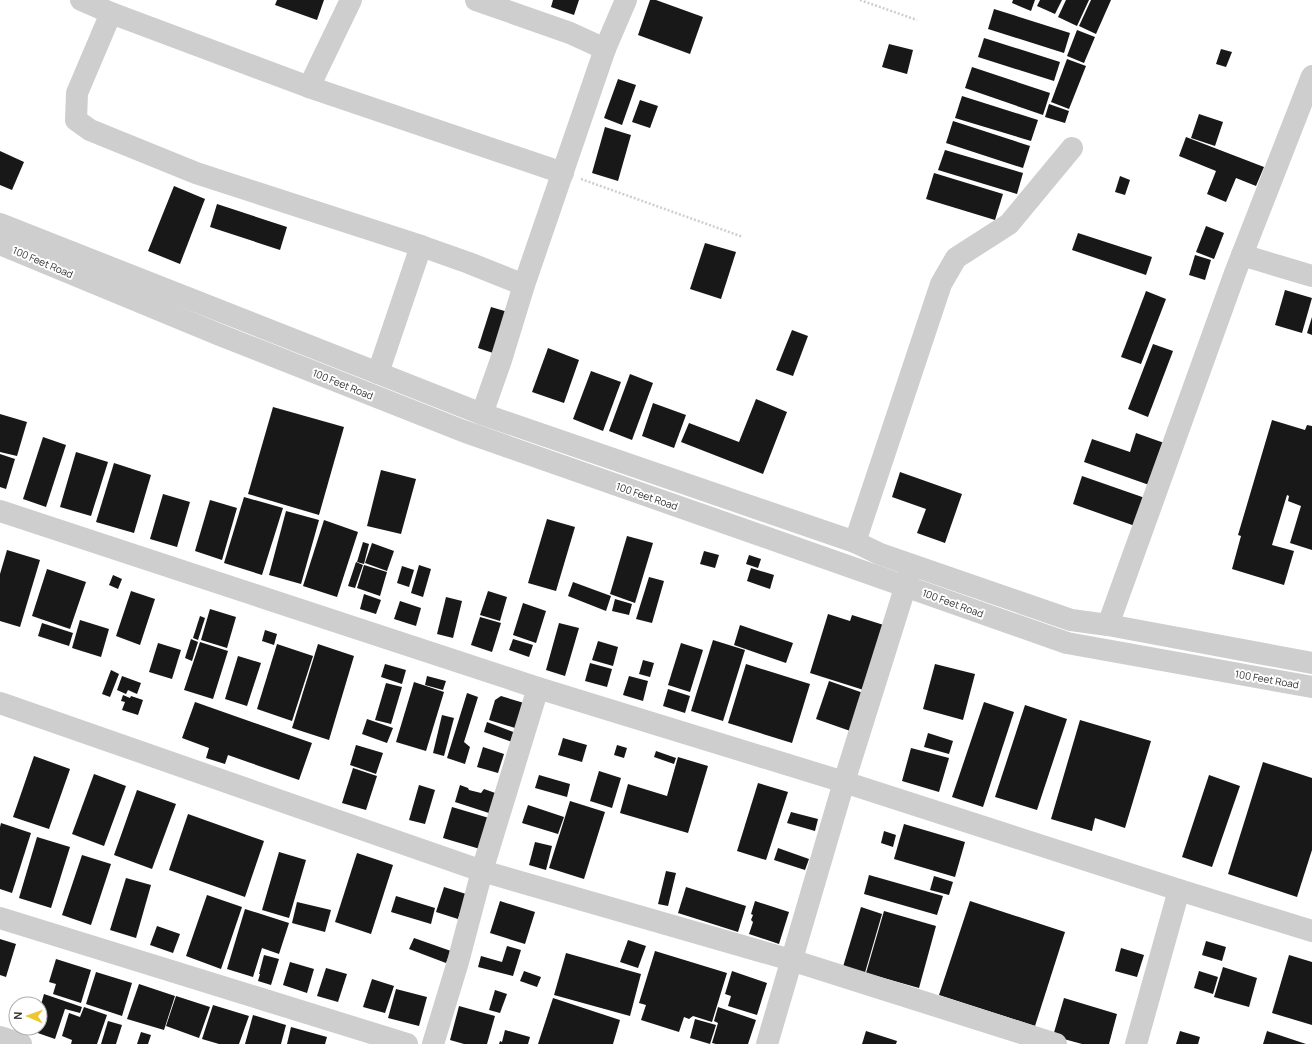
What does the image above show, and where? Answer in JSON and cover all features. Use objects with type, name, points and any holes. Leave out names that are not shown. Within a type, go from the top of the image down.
[{"type":"street","points":[[81,0],[111,13],[309,88],[563,173]]},
{"type":"street","points":[[309,88],[351,0]]},
{"type":"street","points":[[476,0],[570,33],[606,49]]},
{"type":"street","points":[[482,414],[501,360],[524,285],[606,49],[626,0]]},
{"type":"street","points":[[111,13],[77,94],[76,120],[90,130],[196,173],[421,246],[524,285]]},
{"type":"street","points":[[1108,625],[1242,255],[1312,76]]},
{"type":"street","points":[[855,542],[941,284],[956,258],[1009,224],[1072,148]]},
{"type":"street","name":"100 Feet Road","points":[[0,224],[482,414],[855,542],[880,554],[1071,620],[1108,625],[1312,663]]},
{"type":"street","name":"100 Feet Road","points":[[0,244],[220,336],[463,431],[1067,643],[1312,687]]},
{"type":"street","points":[[378,373],[421,246]]},
{"type":"street","points":[[1242,255],[1312,276]]},
{"type":"street","points":[[0,511],[538,688],[844,782],[1179,890],[1312,931]]},
{"type":"street","points":[[767,1044],[844,782],[905,586],[913,565]]},
{"type":"street","points":[[433,1044],[458,962],[482,871],[538,688]]},
{"type":"street","points":[[0,703],[482,871],[791,960],[1056,1044]]},
{"type":"street","points":[[1136,1044],[1179,890]]},
{"type":"street","points":[[0,918],[406,1044]]},
{"type":"street","points":[[0,1037],[21,1044]]},
{"type":"path","points":[[860,0],[917,20]]},
{"type":"path","points":[[563,173],[743,237]]},
{"type":"building","points":[[277,0],[324,0],[317,20],[275,5]]},
{"type":"building","points":[[553,0],[579,0],[574,15],[551,7]]},
{"type":"building","points":[[650,0],[656,0],[703,17],[690,54],[638,35]]},
{"type":"building","points":[[1013,0],[1035,0],[1031,11],[1012,3]]},
{"type":"building","points":[[1040,0],[1062,0],[1055,14],[1037,6]]},
{"type":"building","points":[[1066,0],[1089,0],[1077,26],[1058,17]]},
{"type":"building","points":[[1091,0],[1111,0],[1096,34],[1079,26]]},
{"type":"building","points":[[994,9],[1070,33],[1064,53],[988,29]]},
{"type":"building","points":[[1077,30],[1095,37],[1084,63],[1067,56]]},
{"type":"building","points":[[984,38],[1060,62],[1054,81],[978,57]]},
{"type":"building","points":[[889,44],[913,50],[907,74],[882,67]]},
{"type":"building","points":[[1221,49],[1232,52],[1226,67],[1216,64]]},
{"type":"building","points":[[1067,59],[1086,66],[1069,109],[1051,102]]},
{"type":"building","points":[[972,67],[1050,93],[1043,115],[965,88]]},
{"type":"building","points":[[618,79],[636,85],[622,125],[604,118]]},
{"type":"building","points":[[962,96],[1038,120],[1031,141],[955,118]]},
{"type":"building","points":[[640,100],[658,106],[650,128],[632,122]]},
{"type":"building","points":[[1049,104],[1069,111],[1065,123],[1045,117]]},
{"type":"building","points":[[1199,114],[1223,122],[1215,146],[1191,138]]},
{"type":"building","points":[[953,121],[1030,146],[1023,168],[946,143]]},
{"type":"building","points":[[605,127],[631,135],[618,181],[592,173]]},
{"type":"building","points":[[1186,137],[1264,167],[1256,186],[1236,178],[1226,202],[1207,194],[1216,171],[1179,156]]},
{"type":"building","points":[[945,150],[1023,173],[1017,194],[938,170]]},
{"type":"building","points":[[0,151],[24,162],[12,190],[0,185]]},
{"type":"building","points":[[934,173],[1003,194],[995,220],[926,199]]},
{"type":"building","points":[[1120,176],[1130,180],[1125,195],[1115,192]]},
{"type":"building","points":[[174,186],[205,199],[180,264],[148,251]]},
{"type":"building","points":[[217,204],[287,227],[280,250],[210,227]]},
{"type":"building","points":[[1206,226],[1224,233],[1214,259],[1196,252]]},
{"type":"building","points":[[1078,233],[1152,257],[1146,275],[1072,250]]},
{"type":"building","points":[[705,243],[736,252],[721,299],[690,289]]},
{"type":"building","points":[[1195,255],[1211,260],[1205,280],[1189,275]]},
{"type":"building","points":[[1285,290],[1312,298],[1302,333],[1275,325]]},
{"type":"building","points":[[1146,291],[1166,299],[1141,364],[1121,357]]},
{"type":"building","points":[[491,307],[508,312],[496,354],[478,348]]},
{"type":"building","points":[[1312,317],[1312,335],[1307,333]]},
{"type":"building","points":[[792,330],[808,336],[793,376],[776,370]]},
{"type":"building","points":[[1153,344],[1173,351],[1148,417],[1128,409]]},
{"type":"building","points":[[548,348],[579,360],[564,403],[532,392]]},
{"type":"building","points":[[591,371],[621,382],[603,431],[573,419]]},
{"type":"building","points":[[630,374],[653,383],[632,440],[609,431]]},
{"type":"building","points":[[756,399],[787,412],[763,474],[681,442],[689,423],[739,442]]},
{"type":"building","points":[[653,403],[686,415],[674,448],[642,436]]},
{"type":"building","points":[[273,407],[344,427],[319,515],[248,494]]},
{"type":"building","points":[[0,414],[27,422],[17,456],[0,452]]},
{"type":"building","points":[[1272,420],[1305,430],[1307,425],[1312,426],[1312,550],[1290,543],[1301,506],[1288,501],[1289,496],[1287,495],[1272,545],[1294,551],[1284,585],[1232,569],[1241,536],[1238,535]]},
{"type":"building","points":[[1136,433],[1167,444],[1152,486],[1084,462],[1092,439],[1130,452]]},
{"type":"building","points":[[43,437],[66,445],[46,507],[23,499]]},
{"type":"building","points":[[76,452],[108,462],[91,516],[60,507]]},
{"type":"building","points":[[0,454],[15,459],[6,489],[0,487]]},
{"type":"building","points":[[114,463],[151,475],[134,533],[96,522]]},
{"type":"building","points":[[381,470],[416,479],[401,534],[367,526]]},
{"type":"building","points":[[900,472],[962,494],[945,543],[917,533],[926,509],[892,497]]},
{"type":"building","points":[[1082,476],[1145,498],[1135,526],[1073,504]]},
{"type":"building","points":[[163,494],[190,502],[177,547],[150,539]]},
{"type":"building","points":[[244,497],[283,508],[262,575],[224,563]]},
{"type":"building","points":[[210,500],[237,508],[222,560],[195,551]]},
{"type":"building","points":[[286,511],[319,520],[301,584],[269,575]]},
{"type":"building","points":[[547,519],[575,527],[556,591],[528,583]]},
{"type":"building","points":[[324,520],[358,532],[337,597],[303,586]]},
{"type":"building","points":[[627,536],[653,543],[635,603],[610,594]]},
{"type":"building","points":[[363,542],[369,544],[364,564],[357,562]]},
{"type":"building","points":[[372,543],[394,551],[387,571],[365,563]]},
{"type":"building","points":[[7,550],[40,560],[20,627],[0,621],[0,574]]},
{"type":"building","points":[[704,551],[719,555],[715,568],[700,564]]},
{"type":"building","points":[[749,555],[761,559],[758,568],[746,564]]},
{"type":"building","points":[[356,562],[363,565],[355,588],[348,586]]},
{"type":"building","points":[[364,565],[387,572],[380,596],[357,588]]},
{"type":"building","points":[[419,565],[431,569],[423,597],[411,593]]},
{"type":"building","points":[[402,566],[414,570],[409,587],[397,583]]},
{"type":"building","points":[[751,568],[774,575],[770,589],[747,581]]},
{"type":"building","points":[[47,569],[86,582],[70,629],[32,616]]},
{"type":"building","points":[[113,575],[122,579],[118,589],[109,585]]},
{"type":"building","points":[[649,577],[664,581],[652,623],[636,619]]},
{"type":"building","points":[[573,582],[611,596],[606,611],[568,596]]},
{"type":"building","points":[[131,591],[155,599],[140,645],[116,636]]},
{"type":"building","points":[[488,591],[507,597],[500,621],[480,615]]},
{"type":"building","points":[[364,594],[381,600],[376,614],[360,609]]},
{"type":"building","points":[[446,597],[462,601],[453,638],[437,634]]},
{"type":"building","points":[[615,599],[632,604],[629,615],[612,611]]},
{"type":"building","points":[[400,601],[421,608],[416,626],[394,619]]},
{"type":"building","points":[[523,603],[546,611],[536,643],[513,635]]},
{"type":"building","points":[[210,609],[236,617],[227,648],[201,640]]},
{"type":"building","points":[[828,614],[850,621],[852,615],[890,627],[870,692],[810,673]]},
{"type":"building","points":[[200,616],[205,618],[198,640],[193,638]]},
{"type":"building","points":[[480,617],[501,623],[492,652],[471,645]]},
{"type":"building","points":[[80,620],[109,629],[101,657],[72,648]]},
{"type":"building","points":[[42,623],[73,633],[69,646],[38,636]]},
{"type":"building","points":[[559,623],[579,628],[565,676],[546,670]]},
{"type":"building","points":[[740,625],[793,643],[786,663],[734,645]]},
{"type":"building","points":[[265,630],[277,634],[274,645],[262,641]]},
{"type":"building","points":[[191,639],[198,642],[192,661],[185,658]]},
{"type":"building","points":[[513,639],[533,645],[529,657],[509,650]]},
{"type":"building","points":[[713,640],[745,650],[723,721],[691,711]]},
{"type":"building","points":[[598,641],[618,647],[613,666],[592,660]]},
{"type":"building","points":[[200,642],[228,651],[213,699],[184,690]]},
{"type":"building","points":[[158,643],[181,650],[172,679],[149,672]]},
{"type":"building","points":[[681,643],[703,650],[690,692],[668,685]]},
{"type":"building","points":[[277,644],[313,656],[292,721],[257,709]]},
{"type":"building","points":[[318,644],[354,656],[329,740],[292,728]]},
{"type":"building","points":[[238,656],[261,663],[247,706],[225,699]]},
{"type":"building","points":[[643,660],[654,663],[650,677],[639,674]]},
{"type":"building","points":[[590,663],[612,669],[607,687],[585,681]]},
{"type":"building","points":[[385,664],[406,670],[402,684],[381,677]]},
{"type":"building","points":[[746,664],[810,684],[792,743],[728,723]]},
{"type":"building","points":[[935,664],[975,674],[963,720],[923,709]]},
{"type":"building","points":[[111,670],[119,674],[110,697],[102,694]]},
{"type":"building","points":[[122,676],[141,683],[137,694],[128,690],[126,694],[117,690]]},
{"type":"building","points":[[427,676],[446,681],[443,690],[425,685]]},
{"type":"building","points":[[629,676],[648,681],[643,701],[623,695]]},
{"type":"building","points":[[829,681],[869,695],[856,733],[816,719]]},
{"type":"building","points":[[414,682],[444,692],[426,751],[396,742]]},
{"type":"building","points":[[386,683],[402,687],[391,724],[375,720]]},
{"type":"building","points":[[668,689],[690,696],[685,713],[663,706]]},
{"type":"building","points":[[467,693],[478,697],[464,742],[470,747],[465,764],[447,758]]},
{"type":"building","points":[[123,695],[130,698],[131,696],[143,700],[138,715],[122,710],[125,702],[121,701]]},
{"type":"building","points":[[501,696],[524,703],[515,728],[489,720],[495,700]]},
{"type":"building","points":[[195,702],[312,743],[299,780],[228,755],[225,764],[206,758],[209,748],[182,738]]},
{"type":"building","points":[[984,702],[1014,712],[983,807],[952,797]]},
{"type":"building","points":[[1025,705],[1067,719],[1037,810],[995,797]]},
{"type":"building","points":[[442,715],[454,718],[444,756],[433,753]]},
{"type":"building","points":[[367,719],[393,728],[387,743],[362,734]]},
{"type":"building","points":[[1080,720],[1151,741],[1125,828],[1095,818],[1092,831],[1051,819]]},
{"type":"building","points":[[487,722],[516,733],[512,742],[484,732]]},
{"type":"building","points":[[928,733],[953,741],[949,754],[924,747]]},
{"type":"building","points":[[563,738],[587,745],[582,762],[558,755]]},
{"type":"building","points":[[356,745],[383,753],[376,774],[350,765]]},
{"type":"building","points":[[617,745],[627,748],[624,758],[614,755]]},
{"type":"building","points":[[483,747],[504,754],[498,773],[477,767]]},
{"type":"building","points":[[911,748],[949,758],[939,792],[902,781]]},
{"type":"building","points":[[656,751],[676,758],[674,764],[654,757]]},
{"type":"building","points":[[34,756],[70,769],[49,829],[13,817]]},
{"type":"building","points":[[678,757],[708,766],[688,833],[620,813],[628,784],[667,796]]},
{"type":"building","points":[[1263,762],[1312,778],[1312,850],[1297,897],[1228,874]]},
{"type":"building","points":[[353,768],[377,776],[366,810],[342,803]]},
{"type":"building","points":[[599,771],[621,778],[612,808],[590,801]]},
{"type":"building","points":[[94,774],[126,786],[104,846],[72,834]]},
{"type":"building","points":[[539,775],[570,784],[567,797],[535,788]]},
{"type":"building","points":[[1209,775],[1240,786],[1212,867],[1182,857]]},
{"type":"building","points":[[758,783],[788,792],[766,860],[737,851]]},
{"type":"building","points":[[419,785],[435,790],[425,824],[409,820]]},
{"type":"building","points":[[460,785],[468,788],[469,790],[481,793],[484,789],[498,794],[492,814],[455,802]]},
{"type":"building","points":[[137,790],[176,804],[152,869],[114,855]]},
{"type":"building","points":[[570,801],[605,812],[584,879],[549,868]]},
{"type":"building","points":[[528,805],[564,817],[558,834],[522,823]]},
{"type":"building","points":[[452,807],[489,818],[480,849],[443,838]]},
{"type":"building","points":[[791,812],[818,819],[815,831],[787,823]]},
{"type":"building","points":[[188,814],[264,841],[245,897],[169,870]]},
{"type":"building","points":[[1,823],[31,833],[12,893],[0,889]]},
{"type":"building","points":[[904,824],[965,842],[955,877],[894,859]]},
{"type":"building","points":[[884,831],[896,835],[893,847],[881,843]]},
{"type":"building","points":[[37,837],[70,847],[51,908],[19,898]]},
{"type":"building","points":[[535,842],[552,846],[546,870],[529,865]]},
{"type":"building","points":[[778,848],[809,859],[805,870],[774,860]]},
{"type":"building","points":[[279,852],[306,860],[289,918],[262,910]]},
{"type":"building","points":[[357,853],[393,865],[371,934],[335,922]]},
{"type":"building","points":[[82,855],[111,864],[91,925],[62,915]]},
{"type":"building","points":[[666,871],[676,873],[668,906],[658,904]]},
{"type":"building","points":[[869,875],[943,896],[937,915],[864,894]]},
{"type":"building","points":[[934,876],[953,882],[949,895],[930,890]]},
{"type":"building","points":[[126,878],[151,885],[136,938],[110,930]]},
{"type":"building","points":[[444,887],[466,894],[458,919],[436,912]]},
{"type":"building","points":[[686,887],[746,906],[738,932],[678,913]]},
{"type":"building","points":[[207,895],[242,907],[221,969],[186,956]]},
{"type":"building","points":[[396,896],[435,908],[431,924],[391,912]]},
{"type":"building","points":[[500,901],[535,912],[525,944],[490,933]]},
{"type":"building","points":[[755,901],[789,912],[779,944],[749,934],[753,922],[751,920],[753,915],[751,914]]},
{"type":"building","points":[[970,901],[1065,932],[1035,1026],[939,995]]},
{"type":"building","points":[[297,902],[331,910],[325,932],[292,923]]},
{"type":"building","points":[[861,907],[882,914],[864,976],[842,970]]},
{"type":"building","points":[[245,909],[289,923],[279,954],[262,948],[253,977],[227,969]]},
{"type":"building","points":[[884,911],[936,926],[919,988],[866,973]]},
{"type":"building","points":[[157,926],[180,934],[173,953],[150,945]]},
{"type":"building","points":[[414,938],[451,951],[446,963],[409,949]]},
{"type":"building","points":[[0,939],[16,944],[6,977],[0,975]]},
{"type":"building","points":[[628,940],[646,946],[638,968],[620,962]]},
{"type":"building","points":[[1206,941],[1226,947],[1222,961],[1202,955]]},
{"type":"building","points":[[507,946],[521,950],[513,976],[478,967],[481,956],[502,962]]},
{"type":"building","points":[[1121,948],[1144,955],[1137,977],[1115,971]]},
{"type":"building","points":[[655,951],[727,973],[712,1022],[693,1016],[689,1019],[684,1017],[679,1032],[641,1020],[646,1005],[639,1003]]},
{"type":"building","points":[[566,953],[641,974],[630,1016],[554,995]]},
{"type":"building","points":[[264,955],[279,959],[271,985],[258,981]]},
{"type":"building","points":[[1289,955],[1312,962],[1312,1025],[1272,1013]]},
{"type":"building","points":[[56,959],[91,970],[81,1003],[53,994],[56,984],[49,982]]},
{"type":"building","points":[[290,962],[314,969],[307,993],[283,985]]},
{"type":"building","points":[[1223,967],[1257,978],[1249,1007],[1214,997]]},
{"type":"building","points":[[326,968],[347,974],[338,1002],[317,996]]},
{"type":"building","points":[[524,971],[541,977],[537,987],[520,981]]},
{"type":"building","points":[[732,971],[767,983],[757,1015],[728,1006],[731,996],[725,994]]},
{"type":"building","points":[[1199,971],[1218,977],[1213,994],[1194,988]]},
{"type":"building","points":[[96,972],[132,983],[122,1016],[86,1004]]},
{"type":"building","points":[[372,979],[394,986],[385,1013],[363,1007]]},
{"type":"building","points":[[139,984],[175,996],[164,1030],[127,1019]]},
{"type":"building","points":[[396,989],[427,997],[419,1026],[388,1018]]},
{"type":"building","points":[[495,990],[507,994],[500,1013],[489,1010]]},
{"type":"building","points":[[44,994],[82,1007],[80,1013],[65,1009],[55,1039],[46,1036],[48,1036],[48,996],[43,996]]},
{"type":"building","points":[[176,996],[210,1007],[199,1038],[166,1026]]},
{"type":"building","points":[[553,998],[620,1020],[613,1044],[538,1044]]},
{"type":"building","points":[[1064,998],[1117,1014],[1109,1044],[1082,1044],[1053,1036]]},
{"type":"building","points":[[213,1005],[249,1016],[239,1044],[219,1044],[202,1039]]},
{"type":"building","points":[[459,1006],[495,1016],[487,1044],[464,1044],[450,1040]]},
{"type":"building","points":[[84,1007],[107,1015],[97,1044],[71,1044],[72,1040],[62,1036],[69,1013],[80,1017]]},
{"type":"building","points":[[718,1007],[756,1020],[748,1044],[712,1043],[718,1023],[714,1021]]},
{"type":"building","points":[[253,1015],[286,1025],[281,1044],[245,1044]]},
{"type":"building","points":[[695,1019],[716,1025],[710,1044],[690,1038]]},
{"type":"building","points":[[108,1021],[122,1025],[116,1044],[101,1044]]},
{"type":"building","points":[[291,1027],[327,1037],[325,1044],[287,1044]]},
{"type":"building","points":[[505,1030],[530,1037],[528,1044],[499,1044],[500,1041],[502,1042]]},
{"type":"building","points":[[866,1031],[897,1041],[896,1044],[862,1044]]},
{"type":"building","points":[[1180,1031],[1200,1037],[1198,1044],[1176,1044]]},
{"type":"building","points":[[1267,1031],[1306,1044],[1263,1044]]},
{"type":"building","points":[[141,1032],[151,1035],[148,1044],[137,1044]]}]
